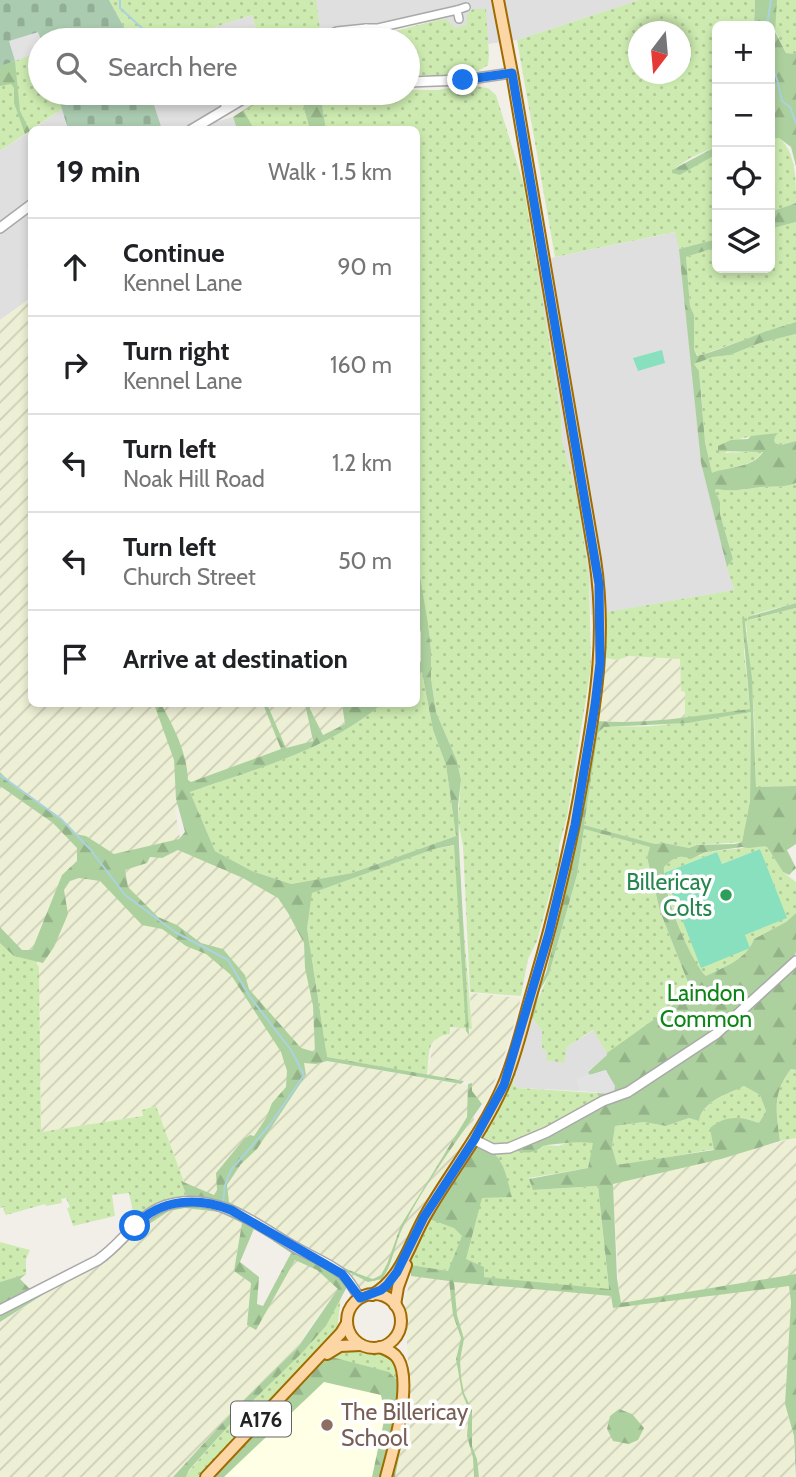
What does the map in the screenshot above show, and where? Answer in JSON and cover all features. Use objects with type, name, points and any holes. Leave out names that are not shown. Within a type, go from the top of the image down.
[{"type":"main road","points":[[372,1295],[385,1297],[395,1305],[400,1315],[400,1327],[391,1342],[371,1348],[361,1345],[351,1336],[347,1323],[350,1310],[360,1298],[372,1295],[387,1285],[504,1085],[549,933],[575,825],[600,663],[601,611],[595,559],[498,0]]},
{"type":"main road","points":[[395,1305],[412,1242]]},
{"type":"main road","name":"A176","points":[[206,1477],[347,1323]]},
{"type":"main road","name":"A176","points":[[315,1360],[340,1346],[361,1345]]},
{"type":"main road","points":[[380,1347],[396,1355],[403,1378],[400,1419],[386,1477]]},
{"type":"street","points":[[366,28],[378,28],[466,7]]},
{"type":"street","points":[[457,10],[459,19]]},
{"type":"street","points":[[420,82],[463,80],[512,73]]},
{"type":"street","points":[[222,112],[226,105]]},
{"type":"street","points":[[198,126],[233,105]]},
{"type":"street","points":[[0,228],[28,207]]},
{"type":"street","points":[[474,1140],[493,1149],[509,1149],[547,1132],[603,1101],[628,1092],[716,1034],[796,961]]},
{"type":"street","points":[[0,1310],[98,1260],[153,1211],[167,1205],[191,1201],[219,1205],[252,1221],[342,1274],[360,1298]]},
{"type":"shaded area","points":[[315,0],[639,0],[517,40],[488,44],[485,9],[468,25],[455,29],[445,19],[394,28],[319,28]]},
{"type":"shaded area","points":[[252,15],[256,28],[212,28]]},
{"type":"shaded area","points":[[28,35],[28,56],[15,61],[9,41]]},
{"type":"shaded area","points":[[154,105],[224,105],[198,126],[161,126]]},
{"type":"shaded area","points":[[62,109],[67,126],[38,126]]},
{"type":"shaded area","points":[[233,117],[236,126],[201,126]]},
{"type":"shaded area","points":[[28,133],[28,300],[0,320],[0,151]]},
{"type":"shaded area","points":[[676,232],[681,256],[701,463],[734,590],[591,615],[589,576],[577,497],[562,440],[561,414],[551,349],[534,264],[555,257]]},
{"type":"shaded area","points":[[28,300],[28,707],[306,707],[313,745],[190,792],[175,810],[180,839],[311,899],[327,1061],[470,1086],[470,1082],[428,1075],[433,1043],[437,1038],[451,1035],[451,1028],[472,1029],[470,993],[521,998],[509,1042],[486,1104],[473,1105],[475,1140],[397,1272],[372,1295],[360,1298],[349,1283],[252,1221],[191,1201],[156,1106],[143,1116],[41,1132],[39,967],[19,953],[0,933],[0,320]]},
{"type":"shaded area","points":[[629,656],[680,659],[681,690],[685,691],[685,719],[617,722],[593,720],[600,657],[621,660]]},
{"type":"shaded area","points":[[342,707],[345,724],[322,735],[310,709]]},
{"type":"shaded area","points":[[531,1016],[542,1031],[542,1049],[564,1056],[567,1047],[594,1030],[608,1055],[588,1071],[590,1075],[577,1079],[580,1091],[513,1086]]},
{"type":"shaded area","points":[[606,1070],[615,1086],[614,1094],[580,1091],[577,1079]]},
{"type":"shaded area","points":[[796,1138],[796,1304],[791,1303],[785,1404],[794,1436],[795,1477],[395,1477],[410,1402],[405,1301],[411,1276],[611,1296],[612,1304],[620,1303],[613,1184]]},
{"type":"shaded area","points":[[185,1208],[219,1212],[242,1223],[234,1271],[251,1283],[247,1325],[255,1329],[295,1259],[317,1270],[339,1289],[308,1329],[298,1347],[237,1407],[173,1477],[0,1477],[0,1323],[47,1292],[111,1256],[134,1234],[169,1211]]},
{"type":"shaded area","name":"The Billericay School","points":[[318,1368],[392,1385],[378,1477],[216,1477]]},
{"type":"green space","points":[[0,0],[109,0],[124,28],[28,28],[28,56],[0,66]]},
{"type":"green space","points":[[109,0],[316,0],[320,28],[256,28],[252,15],[212,28],[124,28]]},
{"type":"green space","points":[[639,0],[755,0],[754,21],[712,21],[712,148],[672,170],[680,175],[712,157],[712,240],[679,249],[675,232],[555,257],[517,40]]},
{"type":"green space","points":[[755,0],[777,0],[775,32],[775,21],[754,21]]},
{"type":"green space","points":[[775,0],[796,0],[796,54],[786,53],[775,30]]},
{"type":"green space","points":[[473,9],[486,9],[488,65],[460,75],[420,75],[420,28],[407,28],[446,19],[455,28],[467,25],[467,14]]},
{"type":"green space","points":[[775,32],[786,53],[796,54],[796,166],[791,147],[779,138],[775,138]]},
{"type":"green space","points":[[28,56],[28,105],[61,105],[62,109],[37,126],[28,126],[28,132],[0,151],[0,66]]},
{"type":"green space","points":[[15,61],[20,111],[28,127],[25,134],[14,103],[14,88],[11,84],[0,86],[0,64]]},
{"type":"green space","points":[[466,85],[488,88],[496,95],[523,182],[561,414],[562,440],[577,496],[589,576],[591,667],[567,817],[559,846],[559,859],[537,941],[528,959],[521,996],[470,992],[463,846],[458,821],[461,780],[457,761],[436,712],[431,679],[428,623],[420,581],[420,126],[326,126],[322,105],[420,105],[420,90]]},
{"type":"green space","points":[[61,105],[154,105],[161,126],[67,126]]},
{"type":"green space","points":[[254,105],[304,105],[309,126],[252,126],[244,111]]},
{"type":"green space","points":[[254,105],[244,111],[252,126],[236,126],[233,117]]},
{"type":"green space","points":[[304,105],[322,105],[326,126],[309,126]]},
{"type":"green space","points":[[775,138],[779,138],[785,144],[792,159],[796,203],[775,210],[775,147]]},
{"type":"green space","points":[[712,149],[712,157],[680,175],[672,173],[672,170]]},
{"type":"green space","points":[[796,203],[796,222],[775,228],[775,210]]},
{"type":"green space","points":[[796,222],[796,322],[698,356],[694,349],[694,315],[690,306],[686,257],[712,249],[712,273],[775,273],[775,228]]},
{"type":"green space","points":[[712,240],[712,249],[686,257],[690,306],[694,315],[694,349],[697,356],[796,322],[796,334],[694,364],[699,371],[705,442],[712,473],[746,464],[763,452],[718,451],[718,446],[731,440],[778,433],[774,438],[775,443],[781,445],[796,441],[796,483],[739,490],[716,489],[733,559],[727,567],[701,463],[679,249]]},
{"type":"green space","points":[[796,334],[796,441],[781,445],[775,443],[777,434],[742,438],[725,453],[763,451],[747,464],[712,474],[705,442],[699,371],[693,364]]},
{"type":"green space","points":[[662,350],[665,363],[638,371],[633,358]]},
{"type":"green space","points":[[796,483],[796,603],[755,614],[749,620],[796,608],[796,786],[756,787],[754,714],[746,623],[744,651],[750,709],[685,719],[685,692],[681,691],[680,659],[629,656],[618,660],[600,657],[601,613],[734,590],[727,567],[733,559],[716,489],[739,490]]},
{"type":"green space","points":[[420,577],[428,623],[436,712],[457,761],[461,780],[458,806],[459,845],[469,1035],[466,1031],[454,845],[434,849],[312,893],[307,928],[327,1057],[464,1081],[461,1084],[327,1061],[304,1063],[306,1075],[257,1149],[241,1164],[227,1185],[229,1202],[335,1264],[373,1279],[381,1275],[401,1225],[467,1117],[468,1084],[472,1083],[472,1091],[482,1104],[420,1197],[399,1235],[386,1273],[382,1279],[368,1282],[212,1201],[187,1197],[181,1181],[214,1195],[217,1190],[216,1173],[244,1139],[250,1135],[254,1136],[272,1103],[286,1087],[287,1071],[281,1052],[231,975],[206,954],[186,946],[162,929],[142,925],[100,881],[79,878],[70,881],[64,890],[68,914],[54,947],[43,963],[14,956],[0,943],[0,927],[22,950],[32,950],[62,875],[77,861],[77,848],[53,823],[0,786],[0,772],[14,786],[61,819],[75,834],[86,836],[114,854],[179,839],[185,832],[176,799],[174,760],[155,707],[163,707],[175,731],[185,760],[188,780],[191,782],[281,749],[264,707],[268,707],[286,748],[313,741],[306,707],[310,707],[323,735],[345,724],[342,707],[378,707],[315,746],[190,792],[215,851],[252,871],[291,884],[352,873],[456,836],[446,765],[433,730],[422,672],[420,674]],"holes":[[[178,850],[243,878],[278,898],[304,943],[305,968],[313,1006],[315,1052],[301,1048],[249,989],[245,975],[223,949],[201,943],[177,925],[158,917],[128,887],[125,870],[147,863],[150,857],[162,858]]]},
{"type":"green space","points":[[796,603],[796,608],[748,620],[748,617]]},
{"type":"green space","name":"Laindon Common","points":[[744,616],[752,678],[756,787],[796,786],[796,844],[787,850],[796,868],[789,875],[783,872],[767,847],[742,847],[706,852],[691,859],[676,858],[664,867],[665,878],[672,908],[685,940],[706,976],[734,962],[746,952],[754,939],[786,922],[796,913],[796,952],[793,963],[796,961],[796,1070],[791,1069],[778,1095],[780,1141],[721,1159],[613,1184],[617,1278],[621,1303],[796,1274],[796,1477],[794,1436],[785,1404],[791,1302],[789,1286],[613,1308],[611,1296],[454,1282],[457,1315],[464,1339],[460,1360],[461,1377],[464,1393],[472,1410],[472,1446],[479,1477],[474,1477],[473,1458],[467,1436],[469,1410],[462,1393],[456,1359],[461,1338],[453,1315],[449,1281],[411,1276],[411,1265],[448,1271],[462,1236],[454,1228],[424,1217],[475,1140],[501,1162],[512,1197],[482,1198],[466,1259],[484,1267],[484,1277],[609,1289],[598,1186],[533,1190],[529,1179],[588,1168],[593,1143],[547,1145],[527,1153],[509,1148],[600,1101],[597,1093],[614,1094],[606,1070],[590,1075],[588,1072],[607,1053],[670,1008],[689,985],[660,911],[647,857],[650,847],[584,829],[577,875],[549,974],[540,990],[533,1019],[531,1017],[517,1070],[512,1068],[536,991],[546,973],[563,903],[598,721],[655,721],[750,709]],"holes":[[[751,712],[750,801],[742,842],[689,848],[655,844],[584,825],[598,733],[604,727],[688,723]],[[744,1086],[760,1095],[766,1111],[759,1123],[733,1118],[721,1121],[710,1128],[714,1150],[617,1165],[612,1147],[615,1126],[644,1122],[666,1126],[689,1118],[699,1121],[710,1103]]]},
{"type":"green space","points":[[422,672],[433,730],[446,765],[456,836],[352,873],[291,884],[252,871],[215,851],[190,792],[315,746],[378,707],[420,707]]},
{"type":"green space","points":[[751,712],[750,801],[742,842],[689,848],[655,844],[584,825],[598,733],[604,727],[665,725]]},
{"type":"green space","points":[[584,829],[651,847],[647,857],[660,911],[689,985],[670,1008],[608,1055],[593,1030],[567,1047],[564,1063],[546,1060],[547,1052],[542,1049],[542,1031],[533,1019],[533,1011],[549,974],[577,875]]},
{"type":"green space","points":[[457,845],[472,1029],[450,1027],[450,1034],[436,1039],[430,1048],[427,1075],[327,1057],[307,928],[311,893],[434,849]]},
{"type":"green space","points":[[767,847],[783,872],[796,882],[796,913],[786,922],[754,939],[750,947],[744,935],[786,918],[760,849],[722,864],[717,852],[664,873],[664,867],[676,857],[700,856],[706,852]]},
{"type":"green space","name":"Billericay Colts","points":[[760,849],[787,918],[745,935],[750,948],[701,968],[664,873],[717,852],[722,864]]},
{"type":"green space","points":[[664,873],[749,948],[746,952],[734,962],[706,976],[685,944],[670,901]]},
{"type":"green space","points":[[0,933],[19,953],[32,956],[39,967],[41,1132],[143,1116],[142,1110],[156,1106],[187,1197],[159,1202],[136,1226],[129,1193],[112,1195],[115,1216],[73,1226],[66,1198],[61,1199],[62,1203],[45,1204],[6,1215],[3,1210],[5,1207],[0,1208]]},
{"type":"green space","points":[[509,1067],[517,1070],[513,1085],[518,1088],[597,1093],[600,1101],[536,1151],[545,1145],[558,1146],[575,1140],[594,1143],[588,1168],[529,1178],[534,1190],[598,1186],[609,1290],[510,1281],[411,1265],[413,1242]]},
{"type":"green space","points":[[791,1069],[796,1070],[796,1138],[780,1141],[778,1095]]},
{"type":"green space","points":[[744,1086],[760,1095],[766,1111],[759,1123],[747,1119],[715,1149],[617,1166],[612,1147],[615,1126],[644,1122],[666,1126],[689,1118],[699,1121],[705,1108],[711,1103]]},
{"type":"green space","points":[[195,1201],[256,1224],[240,1262],[259,1277],[257,1304],[263,1306],[291,1253],[273,1241],[276,1236],[349,1283],[326,1326],[302,1353],[242,1411],[189,1470],[186,1477],[173,1477],[237,1407],[298,1347],[338,1289],[317,1270],[295,1260],[256,1330],[247,1325],[251,1283],[234,1271],[242,1223],[219,1212],[185,1208],[169,1211],[134,1234],[111,1256],[0,1322],[0,1282],[26,1274],[20,1279],[31,1290],[98,1260],[153,1213]]},
{"type":"green space","points":[[0,1242],[30,1250],[26,1259],[26,1274],[0,1282]]},
{"type":"green space","points":[[341,1295],[336,1339],[318,1358],[361,1345],[396,1355],[398,1381],[328,1356],[321,1363],[315,1361],[206,1477],[186,1477],[242,1411],[326,1326]]},
{"type":"green space","points":[[328,1356],[389,1372],[398,1381],[399,1408],[381,1477],[372,1477],[385,1416],[381,1395],[324,1382],[224,1477],[211,1477],[289,1394]]},
{"type":"green space","points":[[410,1372],[410,1402],[395,1477],[386,1477],[403,1378]]},
{"type":"green space","points":[[619,1409],[632,1414],[644,1428],[638,1440],[629,1444],[613,1441],[607,1429],[610,1416]]},
{"type":"waterway","points":[[120,0],[120,8],[142,28]]},
{"type":"waterway","points":[[768,21],[771,0]]},
{"type":"waterway","points":[[775,74],[782,101],[790,107],[796,123]]},
{"type":"waterway","points":[[0,775],[61,819],[90,849],[125,895],[175,932],[228,960],[250,997],[291,1050],[304,1075],[269,1126],[231,1170],[225,1185],[223,1203]]},
{"type":"place","name":"Billericay Colts","points":[[726,895]]},
{"type":"place","name":"The Billericay School","points":[[327,1425]]},
{"type":"route","points":[[135,1226],[142,1218],[167,1205],[191,1201],[219,1205],[332,1267],[342,1274],[360,1298],[381,1290],[397,1272],[424,1217],[474,1140],[504,1085],[549,933],[575,825],[595,705],[601,638],[599,584],[512,73],[463,80]]}]
